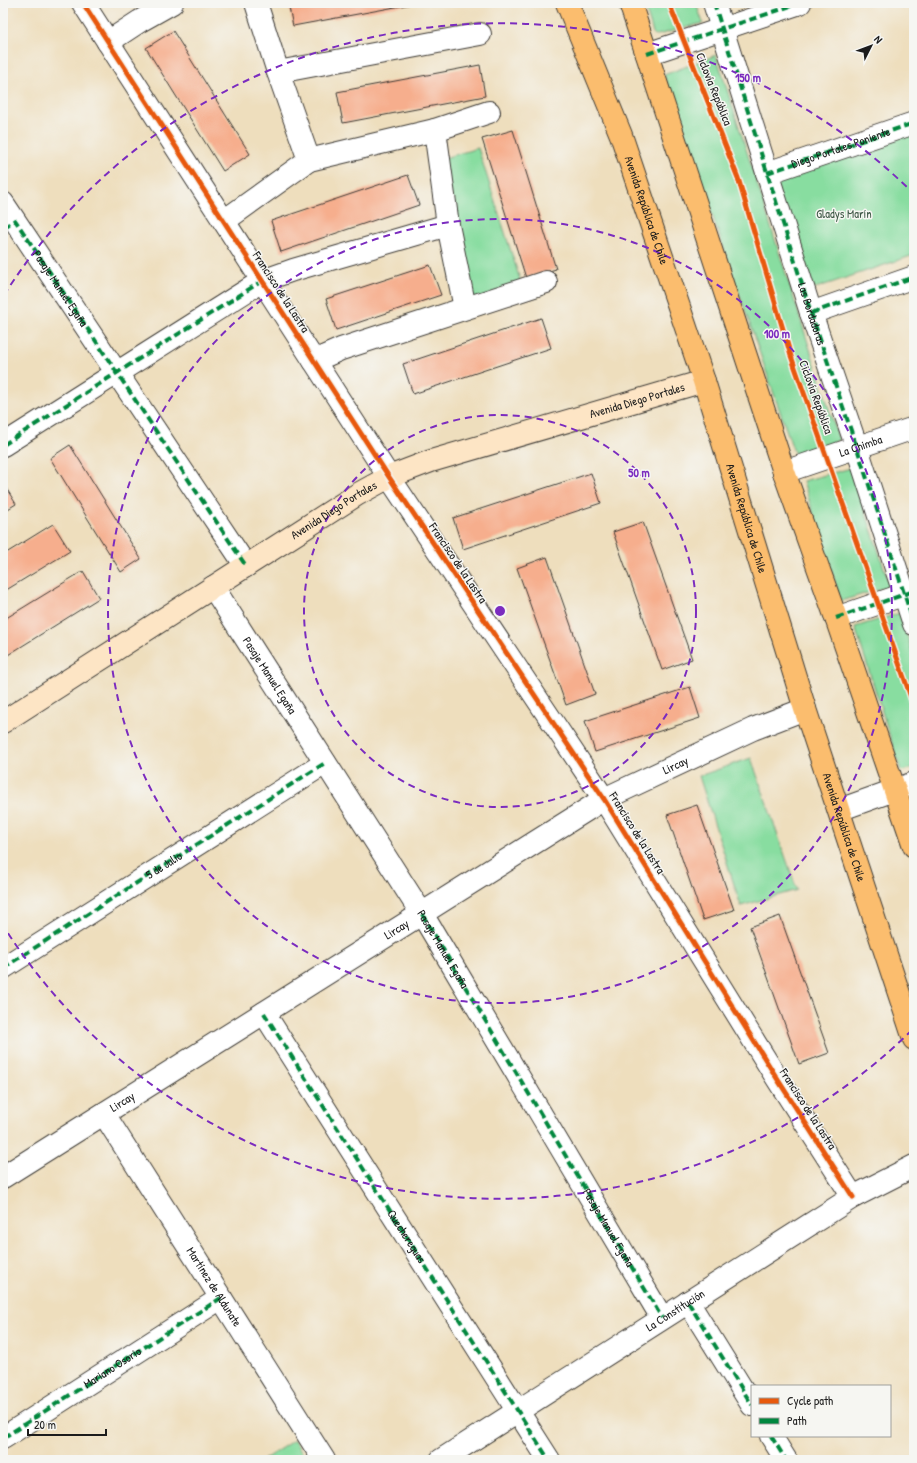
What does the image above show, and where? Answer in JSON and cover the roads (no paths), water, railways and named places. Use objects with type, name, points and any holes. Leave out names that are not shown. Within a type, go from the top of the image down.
[{"type":"main road","name":"Avenida República de Chile","points":[[567,3],[621,135],[704,381],[805,710],[914,1039]]},
{"type":"main road","points":[[630,3],[784,472],[836,618],[904,787],[914,846]]},
{"type":"street","name":"Francisco de la Lastra","points":[[83,3],[389,478],[604,799],[778,1080],[853,1197]]},
{"type":"street","points":[[108,42],[140,20],[172,3]]},
{"type":"street","points":[[256,3],[278,72],[309,160]]},
{"type":"street","name":"Las Bordadoras","points":[[714,3],[811,313],[857,448],[909,592],[914,624]]},
{"type":"street","points":[[647,54],[800,3]]},
{"type":"street","points":[[278,72],[480,34]]},
{"type":"street","points":[[224,221],[309,160],[434,130],[489,112]]},
{"type":"street","name":"Diego Portales Poniente","points":[[767,173],[914,123]]},
{"type":"street","points":[[434,130],[448,225],[464,308]]},
{"type":"street","name":"Pasaje Manuel Egaña","points":[[3,203],[9,224],[117,374],[246,566]]},
{"type":"street","points":[[3,445],[262,281],[293,270],[448,225]]},
{"type":"street","points":[[811,313],[914,277]]},
{"type":"street","points":[[314,361],[342,349],[546,282]]},
{"type":"street","name":"Avenida Diego Portales","points":[[3,722],[358,494],[389,478],[431,461],[704,381]]},
{"type":"street","name":"La Chimba","points":[[784,472],[914,428]]},
{"type":"street","name":"Pasaje Manuel Egaña","points":[[213,587],[422,914],[662,1318]]},
{"type":"street","points":[[836,618],[909,592]]},
{"type":"street","name":"Lircay","points":[[3,1177],[604,799],[753,729],[805,710]]},
{"type":"street","name":"5 de Julio","points":[[3,968],[325,763]]},
{"type":"street","points":[[839,810],[904,787]]},
{"type":"street","name":"Quechereguas","points":[[264,1013],[549,1460]]},
{"type":"street","name":"Martínez de Aldunate","points":[[104,1114],[324,1460]]},
{"type":"street","name":"La Constitución","points":[[441,1460],[853,1197],[914,1166]]},
{"type":"street","name":"Mariano Osorio","points":[[3,1438],[221,1298]]},
{"type":"street","points":[[688,1302],[751,1403]]},
{"type":"street","points":[[772,1437],[786,1460]]},
{"type":"park label","name":"Gladys Marín","points":[[844,214]]}]
